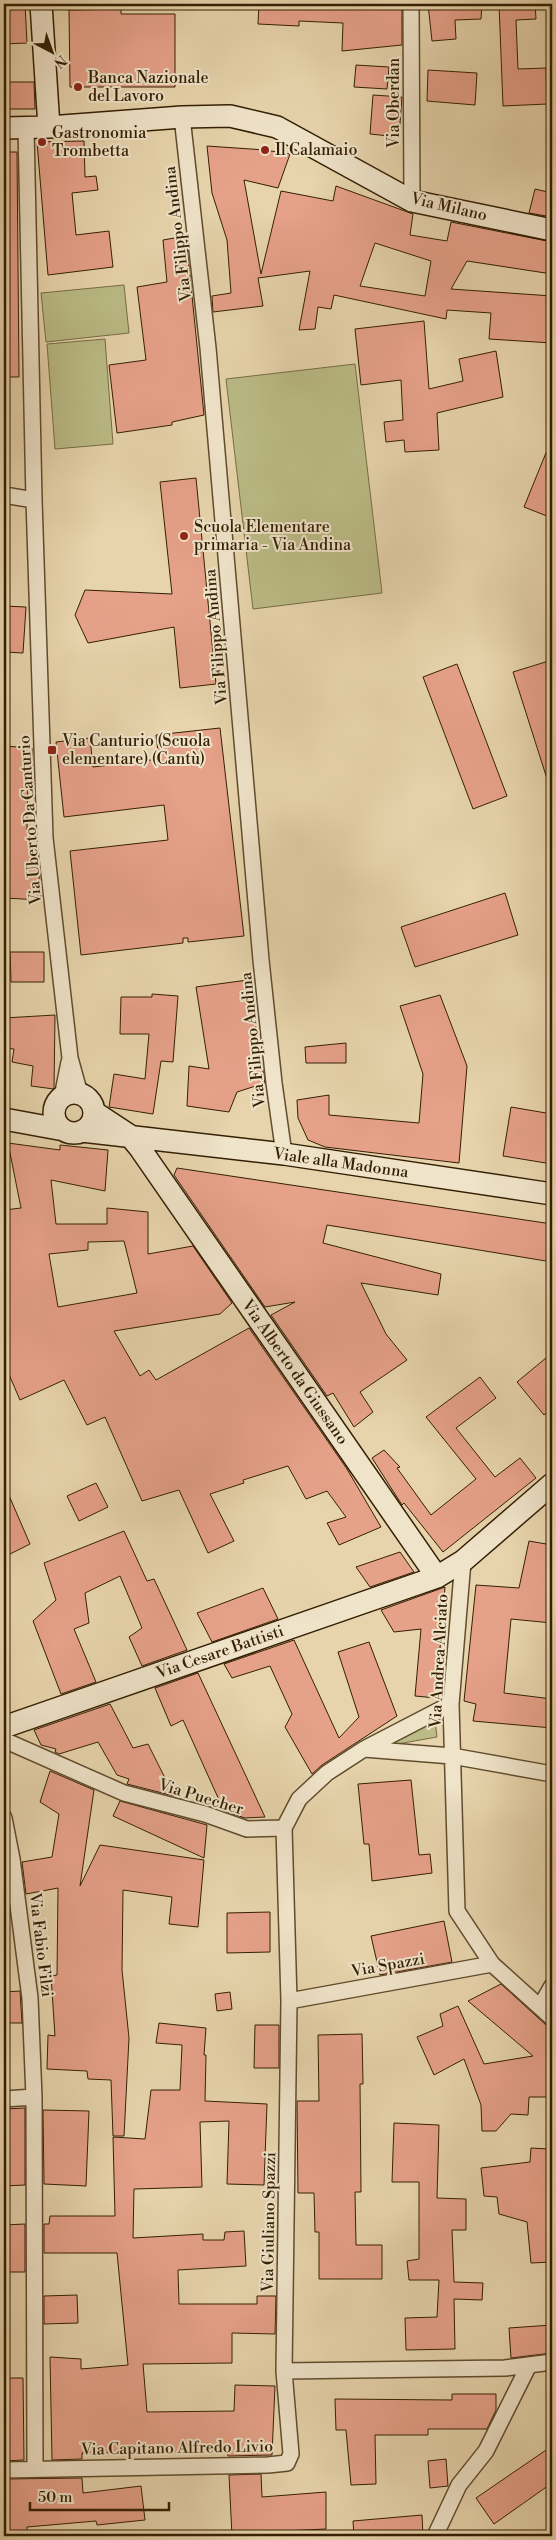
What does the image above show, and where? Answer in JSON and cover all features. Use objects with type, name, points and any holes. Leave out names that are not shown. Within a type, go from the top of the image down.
[{"type":"street","points":[[41,4],[49,127]]},
{"type":"street","name":"Via Oberdan","points":[[411,4],[412,201]]},
{"type":"street","name":"Via Milano","points":[[4,128],[26,129],[182,117],[230,116],[277,127],[412,201],[552,230]]},
{"type":"street","name":"Via Filippo Andina","points":[[182,117],[208,348],[261,960],[284,1154]]},
{"type":"street","name":"Via Uberto Da Canturio","points":[[26,129],[34,500],[45,838],[70,1058],[66,1099]]},
{"type":"street","points":[[4,495],[34,500]]},
{"type":"street","points":[[26,1122],[38,1118],[66,1099],[87,1097],[92,1104],[93,1120],[73,1130],[55,1117],[66,1099]]},
{"type":"street","name":"Viale alla Madonna","points":[[94,1112],[129,1135]]},
{"type":"street","name":"Viale alla Madonna","points":[[4,1119],[73,1130],[284,1154],[552,1194]]},
{"type":"street","name":"Via Alberto da Giussano","points":[[129,1135],[271,1340],[415,1542],[437,1577]]},
{"type":"street","points":[[152,1168],[160,1153],[177,1142]]},
{"type":"street","name":"Via Cesare Battisti","points":[[4,1727],[437,1577],[463,1566],[552,1484]]},
{"type":"street","name":"Via Andrea Alciato","points":[[463,1566],[451,1704],[457,1911],[492,1964],[552,2018]]},
{"type":"street","points":[[284,1828],[299,1799],[327,1772],[364,1749],[451,1704]]},
{"type":"street","name":"Via Puecher","points":[[4,1740],[124,1793],[205,1814],[247,1829],[284,1828]]},
{"type":"street","points":[[364,1749],[452,1755],[552,1774]]},
{"type":"street","name":"Via Fabio Filzi","points":[[4,1818],[12,1859],[30,1998],[34,2097],[35,2468]]},
{"type":"street","name":"Via Giuliano Spazzi","points":[[284,1828],[289,2001],[284,2371]]},
{"type":"street","name":"Via Spazzi","points":[[289,2001],[492,1964]]},
{"type":"street","points":[[540,2007],[552,1986]]},
{"type":"street","points":[[4,2098],[34,2097]]},
{"type":"street","points":[[284,2371],[505,2368],[552,2362]]},
{"type":"street","points":[[435,2536],[459,2485],[486,2451],[529,2365]]},
{"type":"street","name":"Via Capitano Alfredo Livio","points":[[4,2470],[286,2463],[291,2454],[291,2443],[284,2371]]},
{"type":"green space","points":[[124,285],[129,333],[46,342],[41,293]]},
{"type":"green space","points":[[105,339],[113,444],[55,449],[47,344]]},
{"type":"green space","points":[[355,364],[382,593],[253,609],[226,379]]},
{"type":"green space","points":[[435,1720],[437,1737],[386,1746]]},
{"type":"building","points":[[4,4],[25,4],[27,43],[4,44]]},
{"type":"building","points":[[259,4],[402,4],[402,45],[342,51],[343,23],[299,21],[299,26],[258,24]]},
{"type":"building","points":[[428,4],[482,4],[481,19],[455,20],[456,39],[432,41]]},
{"type":"building","points":[[499,4],[535,4],[536,19],[516,20],[518,69],[546,68],[547,104],[503,106]]},
{"type":"building","points":[[121,9],[121,14],[175,14],[175,87],[70,87],[69,10]]},
{"type":"building","points":[[356,65],[389,67],[387,89],[354,87]]},
{"type":"building","points":[[428,70],[477,73],[475,105],[427,101]]},
{"type":"building","points":[[4,82],[34,82],[35,109],[4,109]]},
{"type":"building","points":[[373,95],[402,97],[399,137],[370,134]]},
{"type":"building","points":[[84,141],[85,177],[96,176],[98,190],[72,193],[76,235],[109,231],[113,267],[48,275],[37,142]]},
{"type":"building","points":[[207,146],[265,150],[290,154],[278,188],[244,180],[261,274],[281,191],[333,201],[336,186],[413,214],[410,235],[447,241],[451,222],[552,242],[552,274],[467,261],[451,289],[552,296],[552,343],[489,339],[491,313],[447,310],[446,319],[334,295],[331,309],[318,307],[315,329],[299,330],[310,271],[258,278],[263,306],[213,312],[212,296],[231,293],[227,240],[212,193]],"holes":[[[375,243],[431,261],[425,296],[360,286]]]},
{"type":"building","points":[[4,152],[17,152],[19,377],[4,377]]},
{"type":"building","points":[[535,189],[552,193],[552,217],[529,213]]},
{"type":"building","points":[[186,236],[204,415],[172,422],[172,425],[117,433],[109,365],[146,360],[137,287],[167,282],[163,240]]},
{"type":"building","points":[[424,321],[429,389],[463,381],[459,359],[496,351],[503,397],[437,413],[439,450],[405,452],[404,440],[386,442],[384,422],[403,420],[401,380],[361,385],[355,329]]},
{"type":"building","points":[[552,438],[552,518],[524,507]]},
{"type":"building","name":"Scuola Elementare primaria - Via Andina","points":[[196,478],[216,684],[180,688],[174,627],[88,643],[75,615],[85,590],[172,594],[160,482]]},
{"type":"building","points":[[4,606],[26,607],[23,653],[4,652]]},
{"type":"building","points":[[552,660],[552,785],[549,785],[513,672]]},
{"type":"building","points":[[457,664],[507,796],[473,809],[423,677]]},
{"type":"building","points":[[220,728],[244,936],[188,942],[188,938],[183,938],[183,943],[81,955],[70,851],[168,840],[164,805],[64,817],[56,742],[90,738],[93,767],[159,759],[156,735]]},
{"type":"building","points":[[4,746],[32,748],[32,772],[28,772],[27,830],[32,830],[33,863],[38,863],[41,900],[4,898]]},
{"type":"building","points":[[505,893],[518,935],[415,967],[401,927]]},
{"type":"building","points":[[10,952],[44,952],[44,982],[11,982]]},
{"type":"building","points":[[248,980],[265,1083],[237,1092],[229,1112],[187,1106],[189,1066],[209,1069],[196,987]]},
{"type":"building","points":[[152,994],[178,996],[173,1062],[161,1061],[153,1114],[109,1107],[114,1074],[145,1079],[149,1034],[120,1034],[121,997],[152,997]]},
{"type":"building","points":[[440,995],[467,1066],[459,1163],[325,1147],[308,1140],[298,1118],[297,1100],[329,1095],[329,1115],[419,1123],[423,1074],[400,1006]]},
{"type":"building","points":[[55,1015],[54,1089],[31,1086],[33,1066],[12,1062],[14,1049],[4,1048],[4,1018]]},
{"type":"building","points":[[346,1043],[346,1063],[306,1063],[305,1047]]},
{"type":"building","points":[[511,1107],[552,1114],[552,1164],[503,1156]]},
{"type":"building","points":[[8,1143],[60,1150],[60,1145],[108,1150],[105,1191],[51,1180],[56,1224],[107,1224],[107,1208],[148,1212],[148,1254],[193,1246],[232,1303],[220,1314],[114,1331],[140,1376],[149,1370],[156,1380],[249,1328],[347,1469],[381,1527],[339,1545],[327,1523],[346,1517],[327,1491],[306,1499],[288,1466],[243,1480],[244,1483],[210,1494],[234,1541],[208,1553],[179,1490],[142,1501],[105,1417],[87,1425],[64,1380],[20,1400],[4,1363],[4,1210],[21,1208]],"holes":[[[124,1241],[137,1293],[58,1307],[49,1254],[88,1250],[88,1242]]]},
{"type":"building","points":[[177,1168],[552,1224],[552,1262],[327,1225],[323,1243],[441,1274],[438,1295],[361,1283],[386,1334],[407,1360],[360,1392],[373,1412],[354,1427],[333,1393],[327,1396],[271,1315],[295,1302],[265,1307],[174,1175]]},
{"type":"building","points":[[552,1353],[552,1408],[544,1415],[517,1382]]},
{"type":"building","points":[[480,1377],[496,1398],[456,1428],[495,1477],[520,1458],[536,1478],[443,1552],[404,1503],[402,1505],[372,1458],[384,1450],[400,1467],[397,1468],[431,1515],[476,1479],[426,1417]]},
{"type":"building","points":[[96,1483],[108,1507],[79,1521],[67,1496]]},
{"type":"building","points":[[4,1484],[30,1544],[4,1557]]},
{"type":"building","points":[[124,1531],[147,1581],[154,1579],[187,1650],[142,1666],[129,1637],[142,1628],[120,1576],[85,1593],[89,1623],[74,1629],[96,1682],[61,1694],[33,1621],[56,1600],[44,1563]]},
{"type":"building","points":[[529,1541],[552,1545],[552,1623],[511,1619],[504,1693],[552,1699],[552,1728],[473,1721],[476,1704],[464,1701],[476,1585],[519,1588]]},
{"type":"building","points":[[400,1552],[414,1572],[370,1587],[356,1567]]},
{"type":"building","points":[[445,1587],[436,1698],[415,1696],[421,1629],[394,1632],[381,1610]]},
{"type":"building","points":[[263,1588],[278,1619],[212,1642],[197,1613]]},
{"type":"building","points":[[294,1640],[339,1738],[359,1717],[338,1652],[369,1642],[397,1716],[322,1765],[312,1774],[285,1727],[292,1714],[270,1666],[232,1678],[224,1664]]},
{"type":"building","points":[[198,1673],[265,1817],[245,1818],[224,1811],[183,1720],[171,1726],[155,1688]]},
{"type":"building","points":[[110,1704],[133,1748],[148,1744],[174,1796],[127,1784],[129,1779],[117,1775],[98,1742],[59,1754],[55,1752],[56,1749],[41,1745],[34,1730]]},
{"type":"building","points":[[50,1771],[94,1790],[80,1886],[100,1845],[204,1860],[198,1927],[169,1924],[172,1897],[123,1890],[122,1970],[129,2038],[124,2136],[113,2136],[111,2080],[88,2079],[87,2071],[47,2069],[48,2035],[55,2036],[51,1976],[57,1975],[58,1888],[26,1894],[22,1862],[52,1857],[59,1814],[40,1802]]},
{"type":"building","points":[[411,1780],[419,1855],[430,1854],[432,1873],[372,1881],[369,1844],[364,1844],[358,1784]]},
{"type":"building","points":[[120,1801],[207,1825],[204,1858],[113,1816]]},
{"type":"building","points":[[270,1912],[270,1952],[227,1953],[227,1913]]},
{"type":"building","points":[[444,1921],[452,1962],[380,1975],[371,1936]]},
{"type":"building","points":[[501,1984],[546,2025],[552,2027],[552,2097],[529,2097],[528,2115],[511,2114],[496,2131],[482,2131],[481,2105],[464,2059],[434,2075],[417,2037],[443,2026],[440,2014],[458,2006],[484,2064],[533,2056],[468,2001]]},
{"type":"building","points":[[20,1991],[22,2023],[4,2023],[4,1992]]},
{"type":"building","points":[[230,1992],[232,2009],[217,2011],[215,1994]]},
{"type":"building","points":[[159,2023],[206,2028],[204,2055],[206,2055],[205,2101],[267,2104],[264,2185],[227,2184],[229,2121],[200,2122],[202,2187],[134,2189],[133,2238],[203,2234],[203,2240],[224,2240],[225,2232],[244,2231],[246,2266],[178,2270],[179,2304],[257,2304],[257,2296],[276,2296],[275,2334],[232,2333],[232,2363],[143,2364],[147,2412],[234,2411],[235,2385],[275,2386],[272,2455],[228,2456],[227,2451],[82,2453],[82,2459],[52,2460],[50,2357],[81,2359],[81,2369],[128,2365],[117,2253],[44,2253],[44,2224],[49,2224],[50,2216],[115,2216],[113,2137],[145,2139],[151,2090],[180,2090],[182,2045],[156,2043]]},
{"type":"building","points":[[255,2025],[279,2025],[279,2068],[254,2068]]},
{"type":"building","points":[[362,2034],[363,2084],[360,2084],[361,2192],[355,2192],[356,2245],[382,2245],[382,2279],[319,2279],[319,2232],[315,2232],[314,2193],[298,2193],[297,2101],[319,2101],[318,2035]]},
{"type":"building","points":[[25,2108],[25,2185],[4,2186],[4,2109]]},
{"type":"building","points":[[43,2110],[89,2111],[86,2186],[44,2184]]},
{"type":"building","points":[[394,2123],[439,2125],[437,2198],[466,2199],[466,2230],[452,2230],[454,2282],[483,2283],[482,2300],[454,2299],[455,2349],[406,2350],[405,2318],[437,2317],[439,2280],[409,2280],[407,2261],[419,2259],[419,2182],[392,2182]]},
{"type":"building","points":[[531,2148],[549,2149],[552,2161],[552,2262],[531,2263],[527,2222],[499,2214],[497,2197],[484,2196],[481,2168],[530,2162]]},
{"type":"building","points":[[25,2224],[25,2272],[4,2272],[4,2225]]},
{"type":"building","points":[[77,2295],[78,2323],[44,2324],[44,2296]]},
{"type":"building","points":[[552,2325],[552,2353],[511,2358],[509,2328]]},
{"type":"building","points":[[4,2378],[23,2378],[24,2460],[4,2461]]},
{"type":"building","points":[[452,2394],[496,2394],[496,2410],[487,2429],[428,2429],[428,2435],[375,2435],[376,2484],[351,2485],[346,2430],[336,2430],[335,2399],[452,2400]]},
{"type":"building","points":[[552,2446],[552,2483],[494,2524],[476,2498]]},
{"type":"building","points":[[446,2459],[448,2486],[430,2488],[428,2461]]},
{"type":"building","points":[[261,2474],[262,2497],[326,2492],[326,2529],[263,2532],[264,2536],[232,2536],[229,2475]]},
{"type":"building","points":[[82,2478],[83,2493],[141,2486],[145,2520],[97,2525],[96,2521],[27,2527],[27,2531],[4,2532],[4,2479]]},
{"type":"building","points":[[422,2515],[423,2536],[354,2536],[353,2521]]},
{"type":"place","name":"Banca Nazionale del Lavoro","points":[[78,87]]},
{"type":"place","name":"Gastronomia Trombetta","points":[[42,142]]},
{"type":"place","name":"Il Calamaio","points":[[265,150]]},
{"type":"place","name":"Scuola Elementare primaria - Via Andina","points":[[184,536]]},
{"type":"place","name":"Via Canturio (Scuola elementare) (Cantù)","points":[[52,750]]}]
